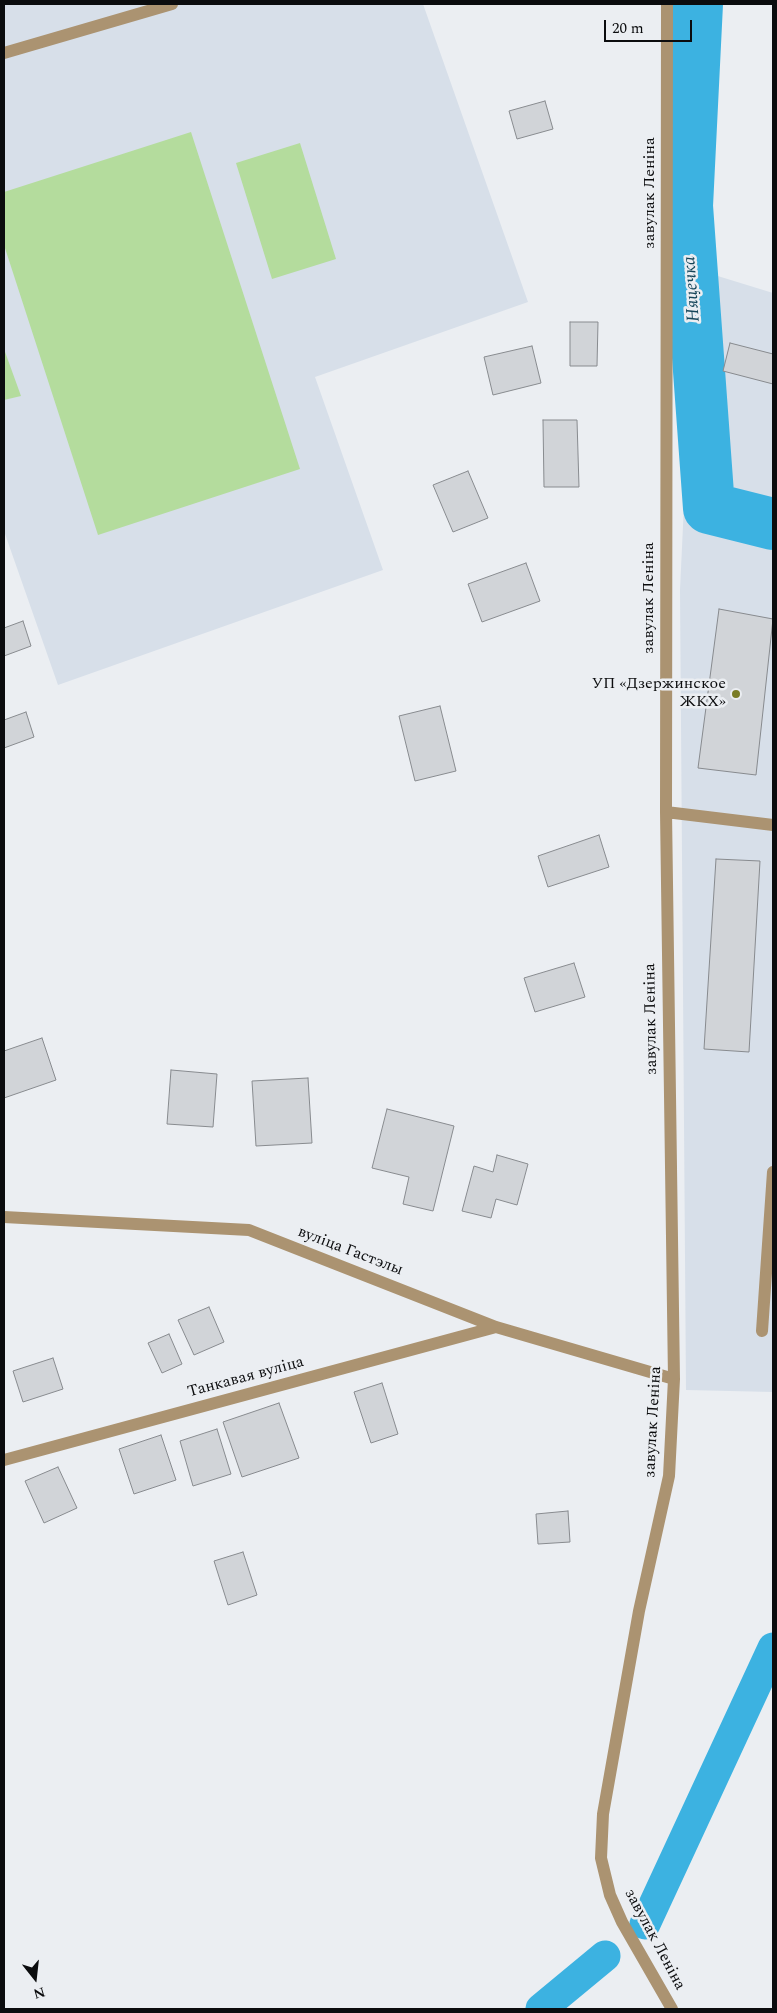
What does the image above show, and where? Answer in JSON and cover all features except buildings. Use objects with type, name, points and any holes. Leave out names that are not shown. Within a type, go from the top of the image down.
[{"type":"street","points":[[4,53],[172,4]]},
{"type":"street","name":"завулак Леніна","points":[[667,4],[666,812],[674,1380],[669,1476],[639,1611],[603,1814],[601,1858],[610,1895],[622,1922],[672,2009]]},
{"type":"street","points":[[666,812],[773,824]]},
{"type":"street","points":[[762,1331],[773,1172]]},
{"type":"street","name":"вуліца Гастэлы","points":[[4,1217],[249,1230],[496,1327],[674,1380]]},
{"type":"street","name":"Танкавая вуліца","points":[[4,1460],[496,1327]]},
{"type":"shaded area","points":[[4,4],[423,4],[528,302],[315,377],[383,570],[58,685],[4,531]]},
{"type":"shaded area","points":[[695,269],[773,293],[773,1392],[686,1390],[680,590]]},
{"type":"green space","points":[[191,132],[300,469],[98,535],[4,245],[4,192]]},
{"type":"green space","points":[[300,143],[336,259],[272,279],[236,163]]},
{"type":"green space","points":[[4,349],[21,396],[4,400]]},
{"type":"waterway","name":"Няцечка","points":[[697,4],[687,206],[709,508],[773,524]]},
{"type":"waterway","points":[[645,1924],[773,1648]]},
{"type":"waterway","points":[[541,2009],[605,1956]]},
{"type":"place","name":"УП «Дзержинское ЖКХ»","points":[[736,694]]}]
